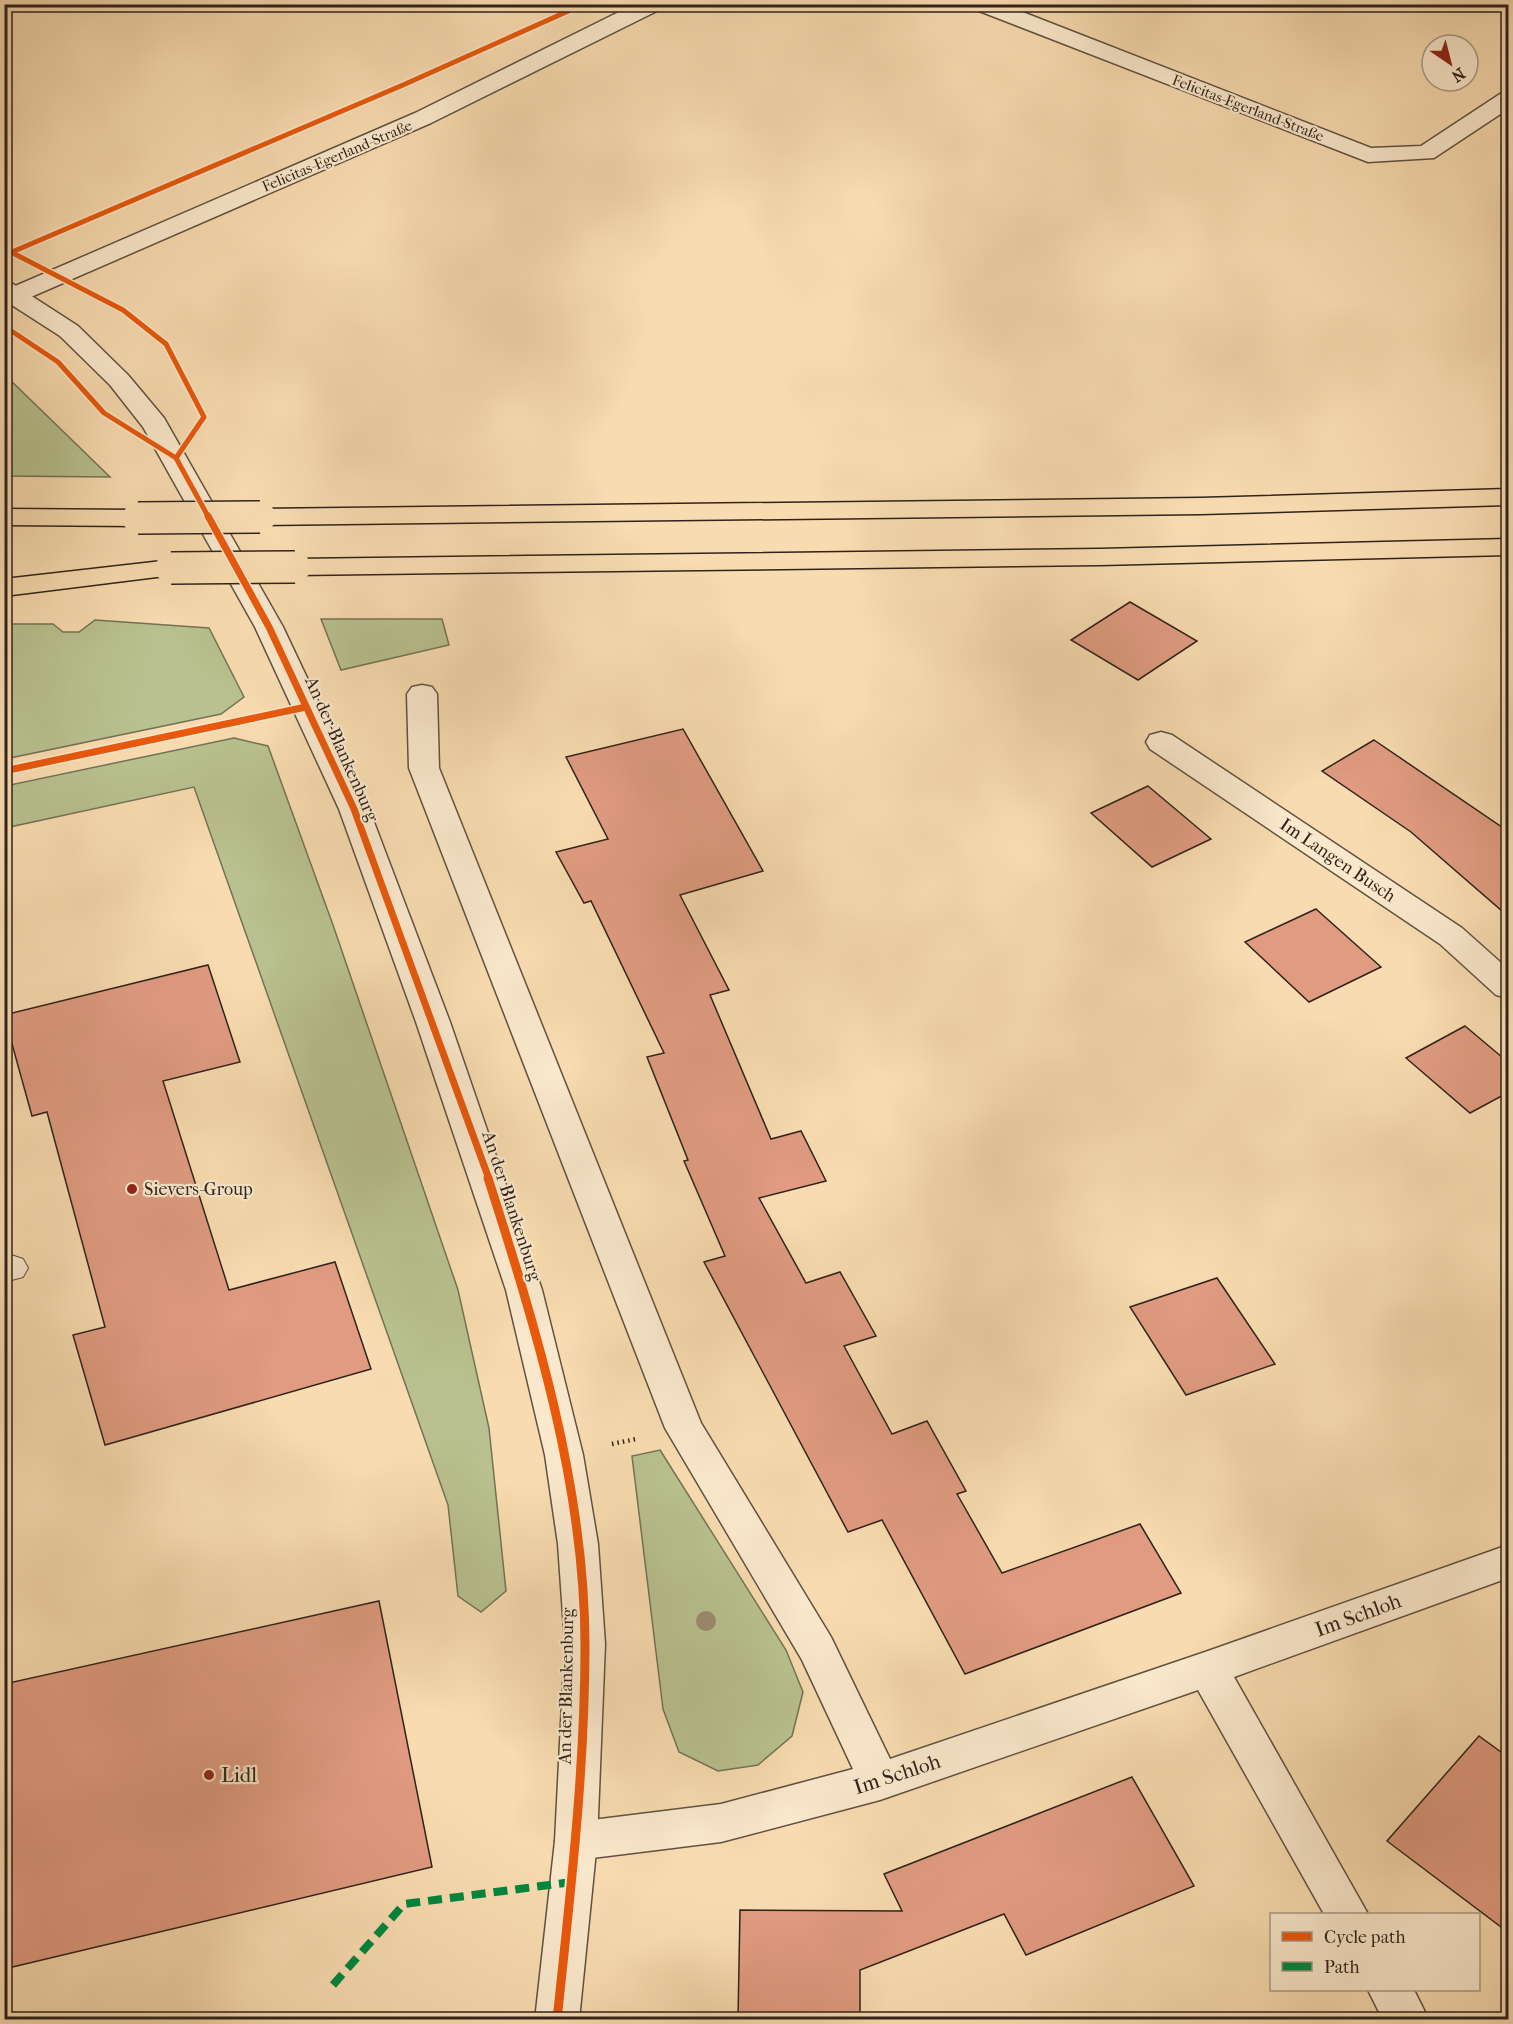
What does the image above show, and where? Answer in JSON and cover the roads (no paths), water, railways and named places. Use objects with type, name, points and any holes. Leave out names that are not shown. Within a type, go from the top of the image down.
[{"type":"highway","points":[[4,517],[260,517],[1189,506],[1509,497]]},
{"type":"highway","points":[[4,566],[295,567],[1100,557],[1509,548]]},
{"type":"highway","points":[[4,588],[171,568]]},
{"type":"street","name":"Felicitas-Egerland-Straße","points":[[10,292],[423,118],[653,4]]},
{"type":"street","name":"Felicitas-Egerland-Straße","points":[[982,4],[1368,155],[1426,153],[1509,99]]},
{"type":"street","name":"An der Blankenburg","points":[[10,292],[69,331],[119,380],[155,424],[269,627],[354,809],[434,1022],[524,1290],[564,1455],[578,1544],[585,1644],[576,1841],[557,2019]]},
{"type":"street","points":[[422,694],[424,768],[684,1428],[817,1649],[880,1781]]},
{"type":"street","name":"Im Langen Busch","points":[[1161,742],[1451,936],[1509,987]]},
{"type":"street","name":"Im Schloh","points":[[576,1841],[721,1823],[880,1781],[1208,1669],[1509,1561]]},
{"type":"street","points":[[1208,1669],[1346,1913]]},
{"type":"street","points":[[1391,1991],[1407,2019]]},
{"type":"place","name":"Sievers-Group","points":[[132,1189]]},
{"type":"place","name":"Lidl","points":[[209,1775]]}]
